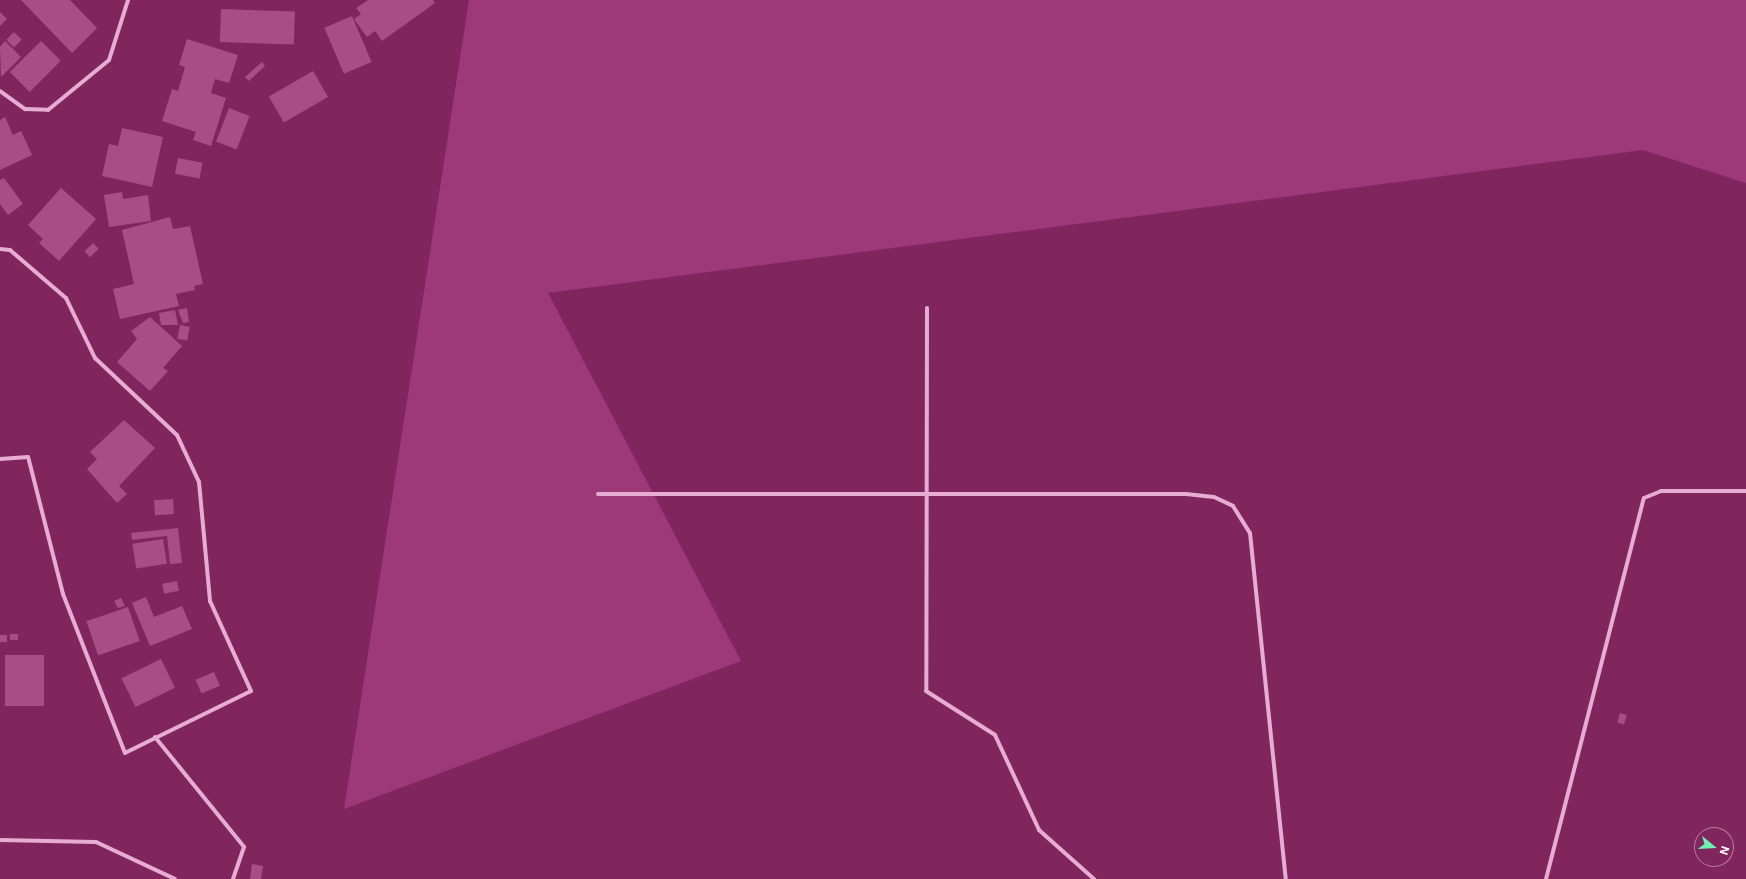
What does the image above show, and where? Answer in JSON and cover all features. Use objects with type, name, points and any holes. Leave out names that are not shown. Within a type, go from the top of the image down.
[{"type":"street","points":[[0,91],[25,109],[48,110],[109,60],[128,0]]},
{"type":"street","points":[[0,249],[10,250],[66,298],[95,358],[177,435],[199,482],[210,601],[251,691],[125,753],[63,594],[28,457],[0,459]]},
{"type":"street","points":[[927,308],[926,691],[995,735],[1039,830],[1094,879]]},
{"type":"street","points":[[1546,879],[1644,498],[1661,491],[1746,491]]},
{"type":"street","points":[[598,494],[1186,494],[1214,497],[1233,506],[1250,533],[1286,879]]},
{"type":"street","points":[[155,737],[244,847],[233,879]]},
{"type":"street","points":[[0,840],[96,842],[175,879]]},
{"type":"shaded area","points":[[469,0],[1746,0],[1746,183],[1643,150],[548,293],[741,661],[344,809]]},
{"type":"building","points":[[21,0],[70,0],[97,28],[72,53]]},
{"type":"building","points":[[368,0],[433,0],[435,3],[382,41],[375,31],[367,37],[354,19],[361,14],[356,8]]},
{"type":"building","points":[[221,9],[295,12],[294,45],[220,42]]},
{"type":"building","points":[[0,12],[7,19],[0,26]]},
{"type":"building","points":[[352,16],[372,62],[344,74],[324,28]]},
{"type":"building","points":[[14,32],[22,40],[14,48],[6,40]]},
{"type":"building","points":[[187,39],[238,55],[229,83],[215,79],[211,93],[226,98],[211,146],[193,140],[196,132],[162,121],[172,89],[178,91],[185,67],[179,65]]},
{"type":"building","points":[[5,41],[21,57],[1,77],[0,47]]},
{"type":"building","points":[[41,41],[61,61],[30,92],[10,72]]},
{"type":"building","points":[[262,62],[265,66],[249,81],[245,77]]},
{"type":"building","points":[[313,71],[328,97],[284,122],[269,96]]},
{"type":"building","points":[[229,108],[250,116],[237,149],[216,142]]},
{"type":"building","points":[[5,117],[13,135],[21,131],[32,155],[0,170],[0,120]]},
{"type":"building","points":[[122,128],[163,137],[152,187],[102,176],[109,144],[118,146]]},
{"type":"building","points":[[178,158],[203,163],[199,178],[175,174]]},
{"type":"building","points":[[4,178],[23,204],[8,215],[0,204],[0,180]]},
{"type":"building","points":[[61,188],[96,219],[59,261],[39,243],[43,239],[28,225]]},
{"type":"building","points":[[122,192],[123,199],[148,195],[151,221],[109,227],[104,195]]},
{"type":"building","points":[[170,217],[173,229],[190,226],[203,284],[194,286],[195,290],[176,294],[179,306],[120,319],[113,289],[134,284],[122,230]]},
{"type":"building","points":[[93,243],[99,249],[90,257],[85,251]]},
{"type":"building","points":[[187,308],[189,322],[183,323],[178,310]]},
{"type":"building","points":[[175,310],[178,325],[161,325],[159,313]]},
{"type":"building","points":[[150,317],[182,346],[163,368],[168,371],[150,391],[117,362],[137,339],[131,331]]},
{"type":"building","points":[[180,325],[190,327],[187,341],[177,339]]},
{"type":"building","points":[[124,420],[155,448],[119,486],[127,494],[117,503],[87,469],[97,459],[90,452]]},
{"type":"building","points":[[173,499],[174,514],[155,515],[154,500]]},
{"type":"building","points":[[178,528],[182,563],[170,564],[167,536],[132,540],[131,533]]},
{"type":"building","points":[[163,539],[167,564],[136,569],[132,544]]},
{"type":"building","points":[[177,581],[179,591],[164,594],[162,584]]},
{"type":"building","points":[[146,597],[154,617],[182,606],[192,629],[150,646],[132,603]]},
{"type":"building","points":[[121,598],[125,606],[118,608],[114,601]]},
{"type":"building","points":[[128,607],[140,641],[98,655],[86,621]]},
{"type":"building","points":[[10,634],[18,634],[18,640],[10,640]]},
{"type":"building","points":[[0,635],[7,635],[7,642],[0,642]]},
{"type":"building","points":[[5,655],[44,655],[44,706],[5,706]]},
{"type":"building","points":[[161,659],[175,688],[135,707],[121,678]]},
{"type":"building","points":[[214,672],[220,686],[201,694],[196,680]]},
{"type":"building","points":[[1620,713],[1627,715],[1624,725],[1617,723]]},
{"type":"building","points":[[252,864],[263,866],[261,879],[250,879]]}]
